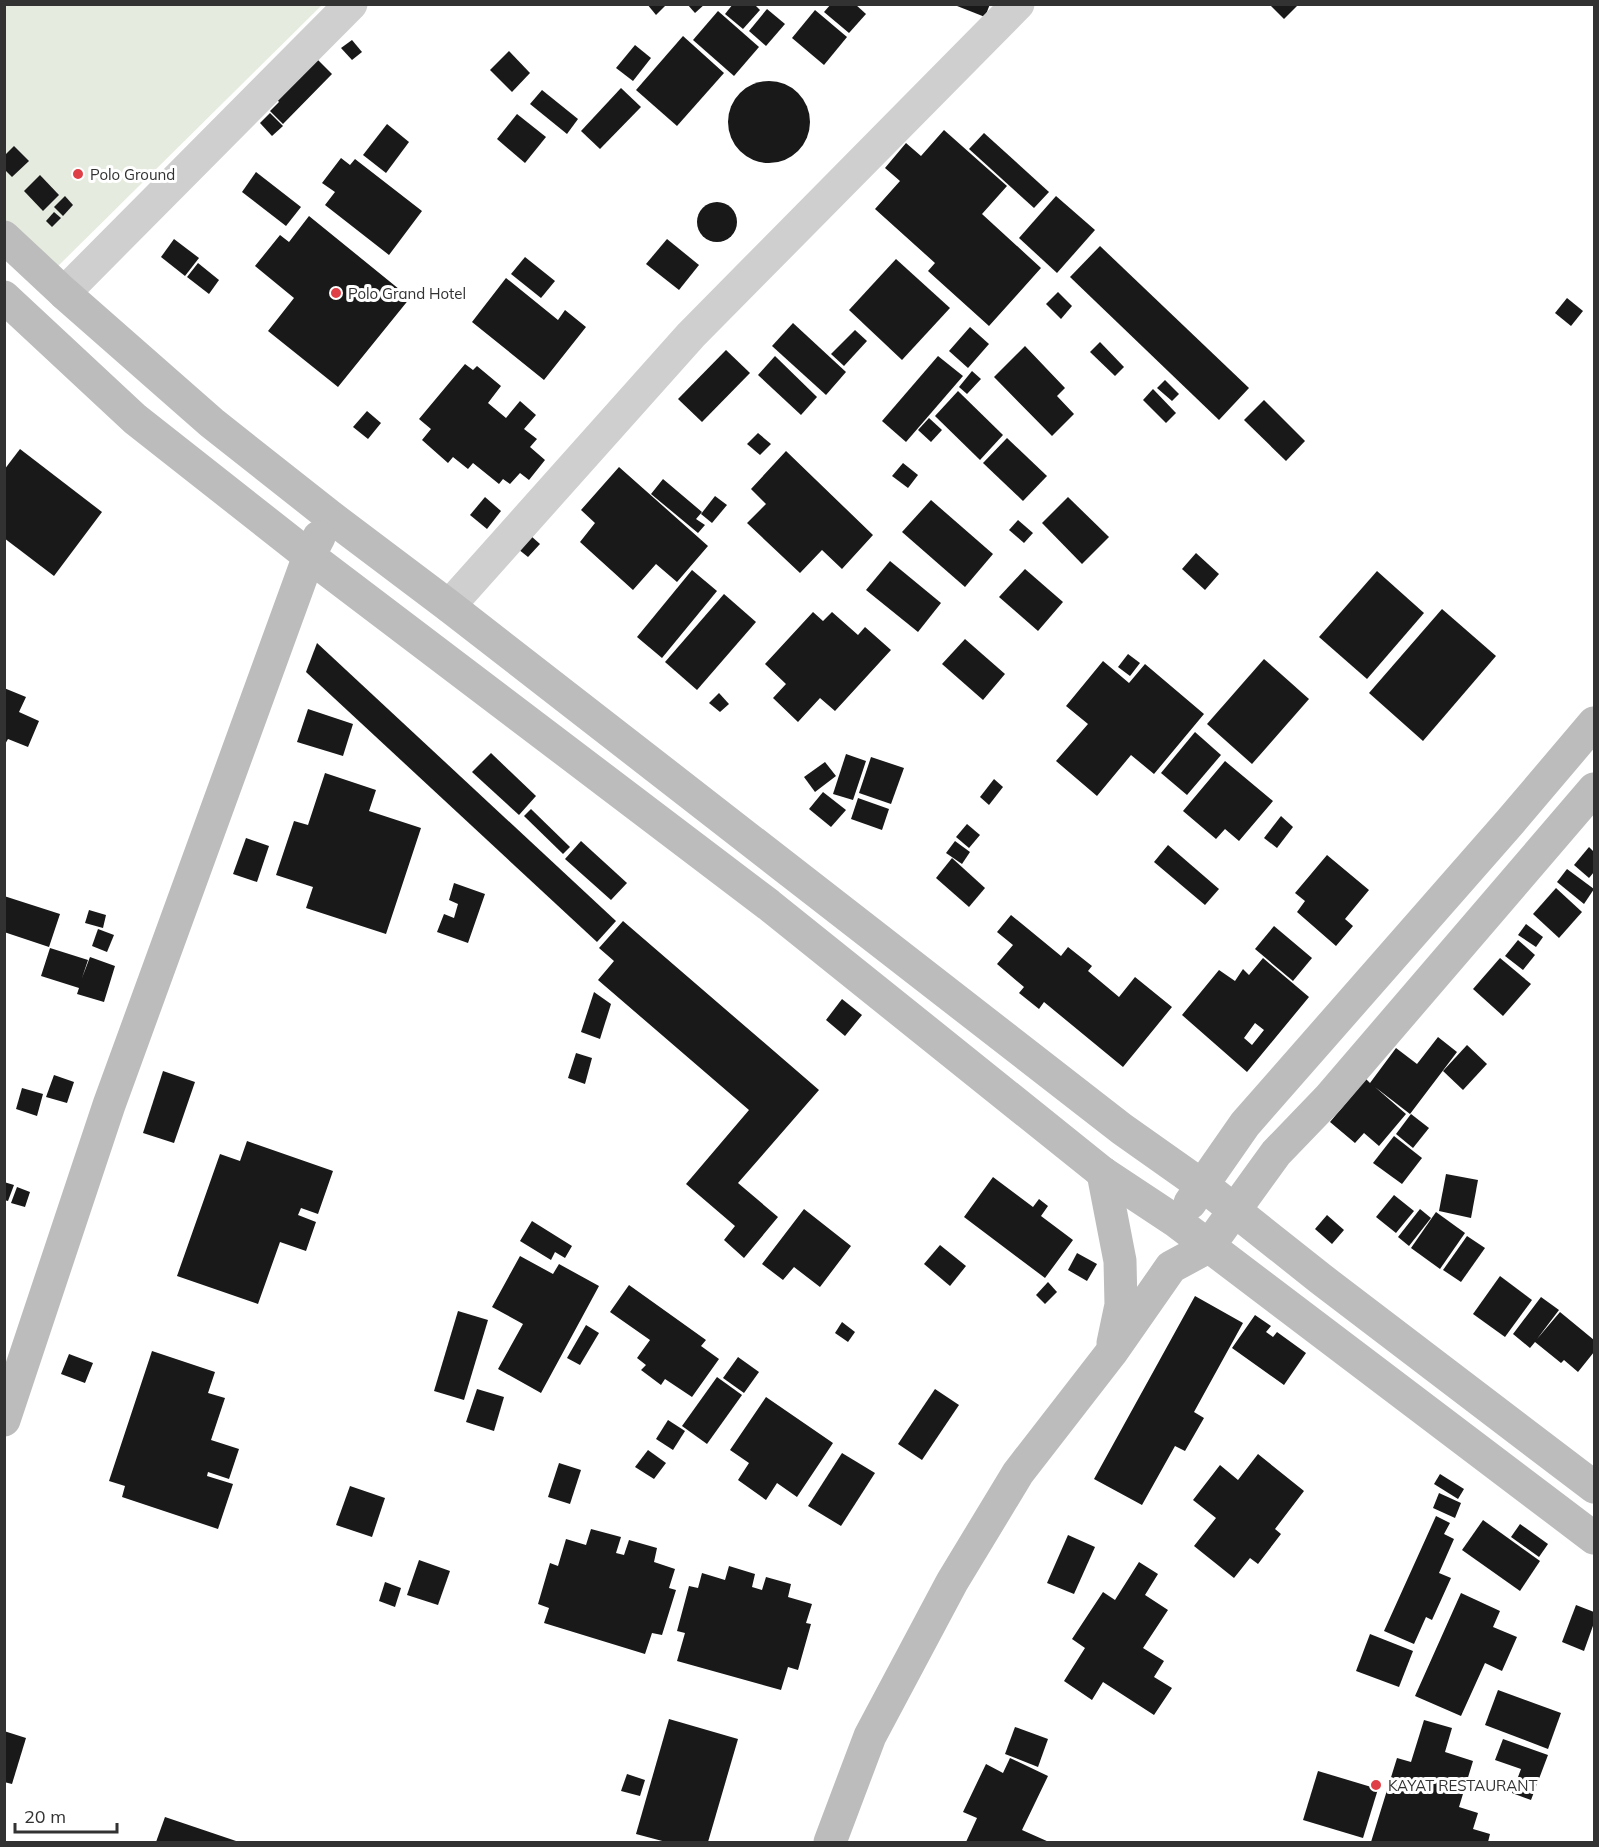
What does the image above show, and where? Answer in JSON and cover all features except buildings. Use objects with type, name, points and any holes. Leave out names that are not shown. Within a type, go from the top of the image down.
[{"type":"main road","points":[[4,237],[212,423],[331,517],[449,606],[1113,1122],[1202,1185],[1321,1279],[1594,1487]]},
{"type":"main road","points":[[4,297],[135,419],[309,556],[769,905],[1103,1173],[1177,1222],[1594,1538]]},
{"type":"main road","points":[[4,1420],[109,1105],[309,556],[331,517]]},
{"type":"main road","points":[[1171,1267],[1177,1222],[1245,1124],[1594,723]]},
{"type":"main road","points":[[830,1842],[870,1736],[952,1582],[1018,1473],[1111,1353],[1171,1267],[1208,1246],[1276,1153],[1329,1098],[1594,789]]},
{"type":"main road","points":[[1103,1173],[1120,1261],[1121,1305],[1111,1353]]},
{"type":"street","points":[[64,293],[351,4]]},
{"type":"street","points":[[449,606],[691,335],[1018,4]]},
{"type":"shaded area","name":"Polo Ground","points":[[4,5],[322,5],[49,275],[5,230]]},
{"type":"place","name":"Polo Ground","points":[[78,174]]},
{"type":"place","name":"Polo Grand Hotel","points":[[336,293]]},
{"type":"place","name":"KAYAT RESTAURANT","points":[[1376,1785]]}]
